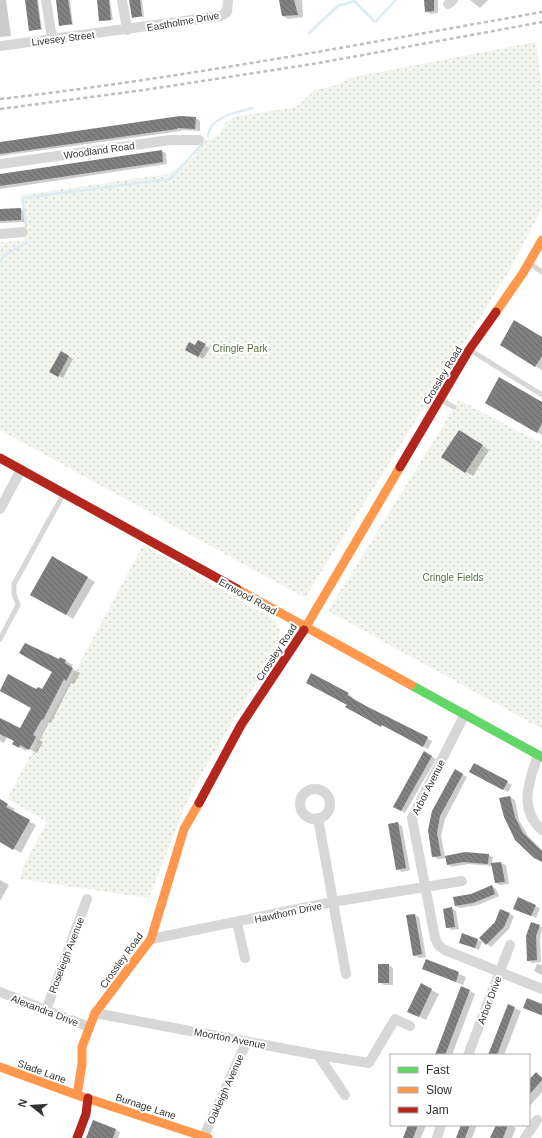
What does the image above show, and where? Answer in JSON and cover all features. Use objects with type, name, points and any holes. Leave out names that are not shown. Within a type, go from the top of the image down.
[{"type":"street","points":[[46,0],[52,39]]},
{"type":"street","points":[[122,0],[127,30]]},
{"type":"street","name":"Eastholme Drive","points":[[127,30],[221,16],[227,12],[228,0]]},
{"type":"street","name":"Livesey Street","points":[[0,46],[127,30]]},
{"type":"street","name":"Woodland Road","points":[[0,164],[170,140],[199,140]]},
{"type":"street","points":[[0,234],[23,232]]},
{"type":"street","name":"Crossley Road","points":[[77,1095],[82,1064],[82,1047],[89,1027],[95,1013],[151,939],[184,829],[242,725],[305,628],[469,350],[529,263],[542,240]]},
{"type":"street","name":"Errwood Road","points":[[0,458],[305,628],[466,714],[540,756],[529,782],[526,802],[531,815],[542,830]]},
{"type":"street","points":[[0,509],[21,470]]},
{"type":"street","name":"Arbor Avenue","points":[[466,714],[412,818],[435,938],[439,946],[445,950],[542,989]]},
{"type":"street","points":[[318,818],[346,974]]},
{"type":"street","points":[[426,886],[462,881]]},
{"type":"street","name":"Hawthorn Drive","points":[[151,939],[237,923],[332,902],[426,886]]},
{"type":"street","name":"Roseleigh Avenue","points":[[46,1010],[87,899]]},
{"type":"street","points":[[237,923],[246,958]]},
{"type":"street","name":"Arbor Drive","points":[[468,1054],[510,945]]},
{"type":"street","name":"Alexandra Drive","points":[[0,992],[89,1027]]},
{"type":"street","name":"Moorton Avenue","points":[[95,1013],[318,1055],[369,1063],[395,1019],[410,1026]]},
{"type":"street","name":"Oakleigh Avenue","points":[[205,1138],[247,1041]]},
{"type":"street","points":[[318,1055],[345,1095]]},
{"type":"street","name":"Slade Lane","points":[[0,1067],[77,1095]]},
{"type":"street","name":"Burnage Lane","points":[[77,1095],[205,1138]]},
{"type":"street","points":[[77,1138],[86,1114],[88,1098]]},
{"type":"street","points":[[525,1138],[540,1119]]},
{"type":"street","points":[[436,1138],[442,1126]]},
{"type":"lane","points":[[529,263],[542,272]]},
{"type":"lane","points":[[469,350],[542,395]]},
{"type":"lane","points":[[440,399],[454,407]]},
{"type":"lane","points":[[0,639],[18,605],[14,594],[14,584],[64,494]]},
{"type":"green space","name":"Cringle Park","points":[[536,42],[542,89],[542,209],[509,271],[305,598],[0,430],[0,242],[24,241],[22,195],[168,174],[194,157],[199,140],[202,138],[211,140],[220,133],[225,123],[234,117],[296,107],[315,90],[337,85],[353,77]]},
{"type":"green space","name":"Cringle Fields","points":[[459,400],[542,443],[542,729],[328,611]]},
{"type":"green space","points":[[143,545],[275,620],[280,629],[278,646],[197,781],[183,811],[149,898],[20,879],[24,865],[47,822],[7,799]]},
{"type":"building","points":[[25,0],[37,0],[41,29],[29,31]]},
{"type":"building","points":[[56,0],[68,0],[72,24],[59,26]]},
{"type":"building","points":[[97,0],[109,0],[111,20],[99,21]]},
{"type":"building","points":[[129,0],[140,0],[142,16],[132,18]]},
{"type":"building","points":[[279,0],[294,0],[298,15],[282,16]]},
{"type":"building","points":[[424,0],[434,0],[434,11],[425,12]]},
{"type":"building","points":[[180,116],[196,117],[195,129],[177,128],[0,154],[0,142]]},
{"type":"building","points":[[162,150],[163,162],[0,186],[0,174]]},
{"type":"building","points":[[21,208],[21,220],[0,221],[0,209]]},
{"type":"building","points":[[514,320],[542,337],[542,356],[535,367],[500,345]]},
{"type":"building","points":[[198,340],[206,344],[198,357],[185,350],[189,342],[195,345]]},
{"type":"building","points":[[61,351],[69,356],[58,377],[49,372]]},
{"type":"building","points":[[499,377],[542,402],[542,423],[537,433],[485,403]]},
{"type":"building","points":[[459,430],[483,445],[465,473],[441,457]]},
{"type":"building","points":[[52,556],[88,577],[66,615],[30,595]]},
{"type":"building","points":[[25,643],[59,659],[60,657],[66,660],[65,663],[73,668],[66,681],[64,679],[43,720],[42,719],[33,735],[36,737],[29,750],[20,745],[19,748],[12,744],[14,741],[0,734],[0,718],[20,728],[31,708],[0,691],[8,674],[36,689],[38,687],[42,689],[52,672],[19,653]]},
{"type":"building","points":[[311,673],[349,693],[347,695],[366,706],[428,737],[423,747],[382,725],[381,727],[345,707],[347,705],[306,683]]},
{"type":"building","points":[[424,751],[432,756],[401,811],[393,807]]},
{"type":"building","points":[[474,763],[508,781],[503,790],[469,772]]},
{"type":"building","points":[[455,769],[463,774],[440,816],[437,833],[441,856],[432,857],[428,830],[432,811]]},
{"type":"building","points":[[510,796],[515,817],[523,833],[542,851],[542,862],[534,858],[515,840],[504,817],[499,798]]},
{"type":"building","points":[[0,799],[8,804],[6,807],[30,820],[13,850],[0,842]]},
{"type":"building","points":[[398,822],[406,868],[396,870],[388,824]]},
{"type":"building","points":[[465,852],[489,854],[488,864],[463,862],[447,865],[445,856]]},
{"type":"building","points":[[501,862],[505,882],[495,883],[491,863]]},
{"type":"building","points":[[492,885],[495,894],[473,903],[455,906],[453,897],[471,894]]},
{"type":"building","points":[[518,897],[536,905],[531,916],[513,909]]},
{"type":"building","points":[[452,907],[455,927],[446,928],[443,909]]},
{"type":"building","points":[[500,909],[510,913],[504,927],[486,945],[479,938],[495,922]]},
{"type":"building","points":[[415,914],[422,954],[413,956],[406,915]]},
{"type":"building","points":[[531,922],[540,925],[536,936],[537,960],[527,961],[526,936]]},
{"type":"building","points":[[462,933],[478,939],[475,948],[459,943]]},
{"type":"building","points":[[426,959],[459,972],[456,982],[422,969]]},
{"type":"building","points":[[378,964],[389,964],[389,983],[378,983]]},
{"type":"building","points":[[421,983],[432,989],[419,1017],[407,1012]]},
{"type":"building","points":[[461,986],[470,990],[445,1054],[435,1054]]},
{"type":"building","points":[[527,998],[542,1004],[542,1015],[523,1008]]},
{"type":"building","points":[[508,1004],[515,1007],[497,1054],[488,1054]]},
{"type":"building","points":[[536,1072],[542,1078],[542,1080],[530,1094],[530,1079]]},
{"type":"building","points":[[93,1120],[116,1129],[113,1138],[86,1138]]},
{"type":"building","points":[[408,1126],[418,1126],[413,1138],[403,1138]]},
{"type":"building","points":[[461,1126],[470,1126],[465,1138],[456,1138]]},
{"type":"building","points":[[496,1126],[508,1126],[503,1138],[490,1138]]},
{"type":"waterway","points":[[309,33],[338,6],[354,1],[375,22],[396,0]]},
{"type":"waterway","points":[[208,136],[213,124],[225,116],[252,108]]},
{"type":"waterway","points":[[26,224],[22,198],[170,179],[202,144]]},
{"type":"waterway","points":[[0,262],[5,255],[27,242]]},
{"type":"railway","points":[[0,99],[68,91],[204,71],[542,12]]},
{"type":"railway","points":[[0,109],[144,90],[319,63],[542,22]]},
{"type":"traffic: fast","points":[[411,685],[542,757]]},
{"type":"traffic: slow","points":[[496,312],[523,273],[542,240]]},
{"type":"traffic: slow","points":[[304,630],[400,467]]},
{"type":"traffic: slow","points":[[237,589],[411,685]]},
{"type":"traffic: slow","points":[[77,1095],[82,1064],[82,1047],[95,1013],[151,939],[184,829],[199,803]]},
{"type":"traffic: slow","points":[[0,1067],[77,1095],[208,1138]]},
{"type":"traffic: jam","points":[[400,467],[469,350],[496,312]]},
{"type":"traffic: jam","points":[[0,458],[237,589]]},
{"type":"traffic: jam","points":[[199,803],[241,725],[304,630]]},
{"type":"traffic: jam","points":[[77,1138],[86,1114],[88,1098]]}]
